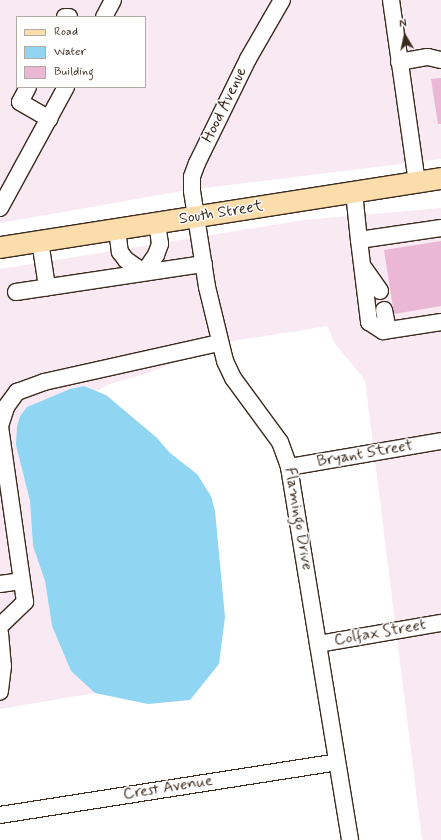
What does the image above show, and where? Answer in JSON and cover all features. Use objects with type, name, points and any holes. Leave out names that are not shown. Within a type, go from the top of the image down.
[{"type":"main road","name":"South Street","points":[[0,247],[441,178]]},
{"type":"street","points":[[105,16],[113,0]]},
{"type":"street","name":"Hood Avenue","points":[[197,216],[192,177],[197,163],[248,59],[282,0]]},
{"type":"street","points":[[391,0],[417,182]]},
{"type":"street","points":[[400,62],[428,57],[441,60]]},
{"type":"street","points":[[27,88],[20,102],[48,119]]},
{"type":"street","points":[[0,208],[65,88]]},
{"type":"street","points":[[354,192],[369,322],[383,330],[441,322]]},
{"type":"street","name":"Flamingo Drive","points":[[197,216],[204,264],[220,343],[233,378],[280,442],[289,467],[350,840]]},
{"type":"street","points":[[144,272],[156,255],[160,244],[157,223]]},
{"type":"street","points":[[359,240],[441,228]]},
{"type":"street","points":[[117,229],[120,252],[126,260],[144,272]]},
{"type":"street","points":[[40,241],[47,287]]},
{"type":"street","points":[[16,292],[204,264]]},
{"type":"street","points":[[362,265],[380,292]]},
{"type":"street","points":[[384,310],[388,330]]},
{"type":"street","points":[[0,626],[25,602],[0,426],[6,407],[17,392],[44,382],[220,343]]},
{"type":"street","name":"Bryant Street","points":[[289,467],[441,441]]},
{"type":"street","points":[[0,584],[21,581]]},
{"type":"street","name":"Colfax Street","points":[[318,644],[441,623]]},
{"type":"street","points":[[0,633],[3,666],[0,692]]},
{"type":"street","name":"Crest Avenue","points":[[0,815],[337,762]]},
{"type":"shaded area","points":[[0,0],[441,0],[441,159],[188,190],[0,223]]},
{"type":"shaded area","points":[[441,208],[441,840],[422,840],[365,380],[336,345],[327,326],[233,341],[145,374],[107,385],[95,392],[84,386],[70,389],[27,407],[16,445],[30,501],[33,546],[45,581],[52,626],[71,671],[95,693],[0,709],[0,269],[304,220]]},
{"type":"water","points":[[84,386],[106,395],[156,437],[170,453],[197,474],[211,496],[215,511],[225,617],[219,664],[190,700],[148,704],[95,693],[71,671],[52,626],[45,581],[33,546],[30,501],[16,445],[17,427],[20,416],[27,407],[70,389]]},
{"type":"building","points":[[441,78],[441,124],[438,124],[431,79]]},
{"type":"building","points":[[441,241],[441,306],[394,314],[384,250]]}]
